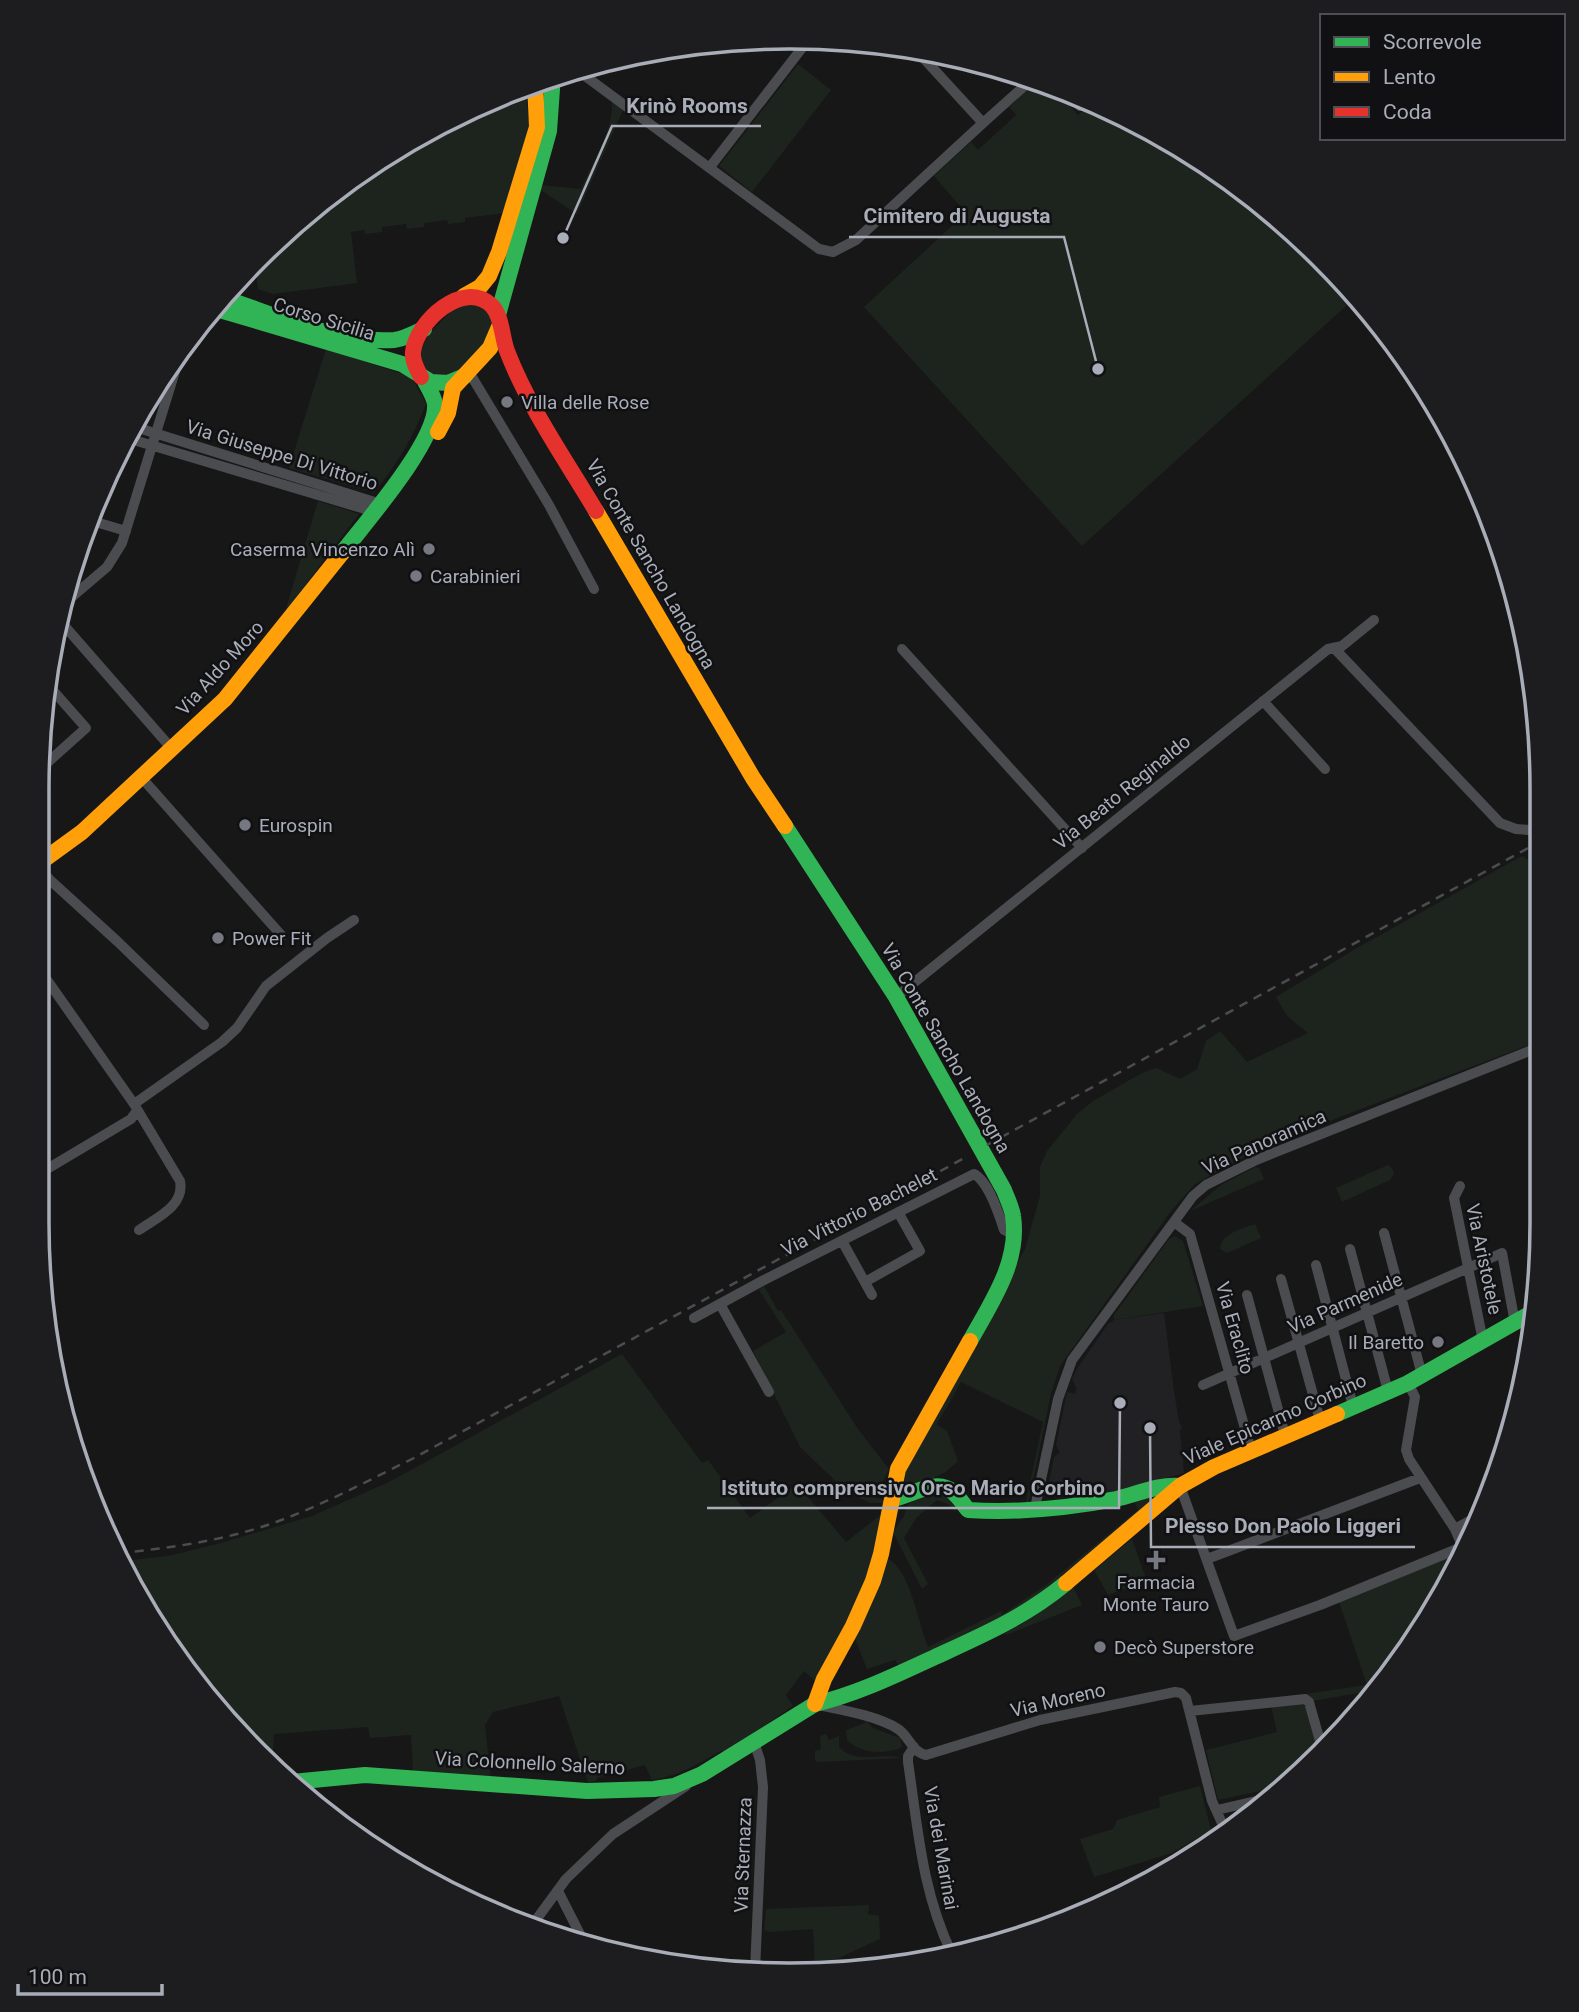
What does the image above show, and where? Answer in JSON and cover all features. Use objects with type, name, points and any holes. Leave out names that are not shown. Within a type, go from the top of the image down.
[{"type":"main road","points":[[405,471],[425,453],[436,434],[448,412],[453,388],[494,341],[549,131],[552,88]]},
{"type":"main road","points":[[405,471],[436,412],[435,402],[414,360],[413,352],[424,329],[454,300],[480,287],[489,276],[499,252],[537,127],[536,94]]},
{"type":"main road","points":[[464,296],[482,298],[499,320],[503,340],[517,377]]},
{"type":"main road","name":"Corso Sicilia","points":[[233,301],[352,336],[394,340],[424,329]]},
{"type":"main road","name":"Corso Sicilia","points":[[224,311],[402,365],[423,378]]},
{"type":"main road","points":[[481,359],[504,361],[517,377]]},
{"type":"main road","points":[[423,378],[439,384],[467,374]]},
{"type":"main road","name":"Via Conte Sancho Landogna","points":[[517,377],[753,778],[896,996],[1004,1189],[1013,1216],[1009,1265],[999,1288],[898,1469],[886,1538],[875,1577],[856,1621],[821,1684],[815,1704]]},
{"type":"main road","name":"Via Aldo Moro","points":[[49,857],[82,832],[225,699],[405,471]]},
{"type":"main road","name":"Viale Epicarmo Corbino","points":[[754,1742],[815,1704],[837,1704],[1015,1619],[1051,1595],[1180,1486],[1214,1467],[1415,1379],[1524,1317]]},
{"type":"main road","points":[[892,1499],[904,1498],[933,1485],[942,1485],[949,1488],[968,1510],[997,1512],[1114,1499],[1170,1485],[1180,1486]]},
{"type":"main road","name":"Via Colonnello Salerno","points":[[303,1781],[365,1775],[658,1796],[702,1774],[754,1742]]},
{"type":"street","points":[[710,167],[801,49]]},
{"type":"street","points":[[921,61],[982,125]]},
{"type":"street","points":[[926,62],[982,125]]},
{"type":"street","points":[[587,77],[818,250],[833,252],[856,240],[1024,87]]},
{"type":"street","points":[[467,374],[549,505],[594,589]]},
{"type":"street","points":[[75,594],[107,567],[117,554],[172,381]]},
{"type":"street","name":"Via Giuseppe Di Vittorio","points":[[142,429],[378,508]]},
{"type":"street","name":"Via Giuseppe Di Vittorio","points":[[136,441],[378,508]]},
{"type":"street","points":[[99,523],[126,531]]},
{"type":"street","name":"Via Beato Reginaldo","points":[[896,996],[1328,649],[1342,646],[1374,620]]},
{"type":"street","points":[[67,628],[172,749]]},
{"type":"street","points":[[1334,648],[1500,823],[1516,829],[1530,830]]},
{"type":"street","points":[[902,649],[1082,848]]},
{"type":"street","points":[[50,760],[86,728],[55,693]]},
{"type":"street","points":[[1263,701],[1325,769]]},
{"type":"street","points":[[141,777],[282,936]]},
{"type":"street","points":[[49,879],[117,940],[204,1025]]},
{"type":"street","points":[[49,1168],[131,1119],[135,1108],[237,1028],[267,986],[354,920]]},
{"type":"street","points":[[49,983],[135,1108],[180,1181],[181,1189],[174,1206],[139,1230]]},
{"type":"street","name":"Via Panoramica","points":[[1035,1508],[1058,1399],[1072,1360],[1193,1196],[1206,1185],[1256,1160],[1530,1051]]},
{"type":"street","name":"Via Vittorio Bachelet","points":[[694,1318],[974,1174],[980,1177],[997,1207],[1004,1230],[1013,1234]]},
{"type":"street","name":"Via Aristotele","points":[[1460,1186],[1454,1198],[1483,1341]]},
{"type":"street","points":[[865,1282],[920,1251],[898,1212]]},
{"type":"street","name":"Via Eraclito","points":[[1174,1222],[1190,1234],[1251,1450]]},
{"type":"street","points":[[1384,1233],[1401,1297],[1415,1379],[1415,1397],[1406,1450],[1420,1478],[1459,1539]]},
{"type":"street","points":[[842,1241],[872,1295]]},
{"type":"street","points":[[1350,1249],[1388,1391]]},
{"type":"street","name":"Via Parmenide","points":[[1203,1385],[1502,1253],[1515,1323]]},
{"type":"street","points":[[1316,1265],[1353,1406]]},
{"type":"street","points":[[1281,1279],[1320,1420]]},
{"type":"street","points":[[1247,1295],[1285,1435]]},
{"type":"street","points":[[720,1304],[769,1392]]},
{"type":"street","points":[[1207,1559],[1420,1478]]},
{"type":"street","points":[[1039,1483],[1046,1498],[1060,1506]]},
{"type":"street","points":[[1180,1486],[1234,1636],[1452,1553]]},
{"type":"street","points":[[1455,1529],[1467,1522]]},
{"type":"street","name":"Via Moreno","points":[[914,1747],[920,1754],[926,1755],[1040,1720],[1175,1692],[1185,1696],[1189,1711]]},
{"type":"street","points":[[1222,1823],[1212,1801],[1189,1711],[1305,1699],[1309,1702],[1319,1740]]},
{"type":"street","points":[[837,1704],[896,1727],[914,1747]]},
{"type":"street","name":"Via Sternazza","points":[[754,1742],[760,1760],[763,1787],[755,1962]]},
{"type":"street","name":"Via dei Marinai","points":[[914,1747],[908,1756],[908,1762],[920,1851],[929,1896],[947,1946]]},
{"type":"street","points":[[537,1919],[566,1879],[658,1796]]},
{"type":"street","points":[[1217,1810],[1249,1803]]},
{"type":"street","points":[[558,1891],[579,1932]]},
{"type":"shaded area","points":[[798,64],[831,90],[752,192],[719,166]]},
{"type":"shaded area","points":[[1029,88],[1066,103],[1078,115],[1084,110],[1160,148],[1240,202],[1278,233],[1348,304],[1082,546],[864,307],[966,213],[934,176],[971,142],[978,150],[1016,115],[1009,107]]},
{"type":"shaded area","points":[[526,97],[530,129],[504,213],[465,218],[465,222],[448,224],[447,220],[424,223],[424,227],[407,229],[406,224],[382,227],[382,232],[351,232],[357,283],[273,294],[258,289],[257,276],[266,266],[301,233],[378,174],[462,125]]},
{"type":"shaded area","points":[[611,98],[624,108],[577,214],[539,189],[540,185],[581,189],[607,132],[612,109]]},
{"type":"shaded area","points":[[472,303],[485,310],[490,317],[491,325],[484,343],[469,361],[452,374],[428,374],[422,365],[420,352],[429,333],[457,306]]},
{"type":"shaded area","points":[[326,349],[406,375],[414,382],[426,404],[403,451],[374,493],[289,468]]},
{"type":"shaded area","points":[[318,501],[359,514],[285,612]]},
{"type":"shaded area","points":[[1522,856],[1530,861],[1530,1045],[1250,1154],[1195,1184],[1171,1211],[1060,1366],[1051,1394],[1028,1505],[1025,1506],[1043,1422],[961,1382],[937,1424],[947,1431],[958,1461],[947,1471],[908,1491],[900,1491],[904,1470],[1025,1249],[1040,1196],[1040,1167],[1047,1151],[1077,1114],[1093,1101],[1156,1068],[1180,1079],[1197,1069],[1206,1041],[1220,1031],[1247,1062],[1308,1033],[1287,1016],[1276,997],[1357,948]]},
{"type":"shaded area","points":[[1388,1165],[1394,1174],[1390,1180],[1342,1202],[1336,1188]]},
{"type":"shaded area","points":[[1255,1167],[1259,1168],[1264,1179],[1190,1211],[1221,1185]]},
{"type":"shaded area","points":[[1255,1224],[1261,1238],[1227,1253],[1220,1249],[1228,1235]]},
{"type":"shaded area","points":[[1175,1236],[1183,1241],[1203,1306],[1114,1320],[1114,1315],[1169,1239]]},
{"type":"shaded area","points":[[764,1286],[858,1429],[889,1469],[874,1492],[874,1497],[884,1500],[883,1503],[870,1503],[846,1491],[800,1447],[753,1351],[786,1332],[759,1290]]},
{"type":"shaded area","points":[[1164,1313],[1174,1391],[1182,1427],[1180,1431],[1184,1473],[1126,1489],[1082,1497],[1057,1498],[1051,1495],[1048,1487],[1054,1457],[1060,1452],[1056,1445],[1067,1392],[1075,1394],[1072,1378],[1079,1366],[1108,1324],[1114,1320]]},
{"type":"shaded area","points":[[622,1354],[702,1463],[708,1460],[750,1518],[797,1484],[846,1542],[883,1513],[884,1520],[863,1595],[816,1682],[804,1671],[786,1695],[793,1706],[727,1751],[720,1751],[671,1776],[652,1780],[645,1765],[588,1783],[559,1696],[493,1712],[485,1725],[491,1778],[413,1773],[411,1735],[370,1738],[368,1727],[274,1734],[273,1751],[271,1751],[202,1673],[174,1634],[130,1560],[168,1556],[312,1516],[389,1482]]},
{"type":"shaded area","points":[[928,1493],[947,1497],[957,1513],[948,1504],[937,1500],[916,1518],[904,1538],[928,1584],[922,1589],[893,1532],[904,1516],[907,1505]]},
{"type":"shaded area","points":[[1165,1493],[1032,1599],[1004,1617],[899,1666],[895,1660],[867,1669],[855,1639],[887,1558],[902,1574],[908,1586],[928,1647],[1001,1611],[1003,1614],[1046,1585],[1138,1510],[1134,1501]]},
{"type":"shaded area","points":[[1132,1539],[1147,1581],[1108,1595],[1094,1570]]},
{"type":"shaded area","points":[[1450,1556],[1405,1634],[1377,1673],[1361,1693],[1312,1701],[1305,1694],[1367,1685],[1339,1602]]},
{"type":"shaded area","points":[[1073,1587],[1082,1605],[1006,1635],[1005,1633],[1032,1618]]},
{"type":"shaded area","points":[[1305,1703],[1316,1742],[1264,1790],[1218,1800],[1206,1750],[1277,1732],[1271,1705]]},
{"type":"shaded area","points":[[865,1720],[873,1728],[900,1738],[902,1747],[873,1752],[853,1745],[847,1740],[846,1730],[865,1723]]},
{"type":"shaded area","points":[[826,1734],[829,1740],[839,1736],[839,1747],[853,1755],[901,1758],[818,1762],[815,1760],[815,1751],[821,1749],[820,1736]]},
{"type":"shaded area","points":[[1200,1786],[1211,1830],[1172,1853],[1094,1877],[1080,1839],[1113,1829],[1117,1820],[1160,1807],[1159,1797]]},
{"type":"shaded area","points":[[869,1905],[868,1914],[879,1916],[880,1939],[832,1961],[815,1962],[813,1929],[770,1932],[764,1930],[766,1909]]},
{"type":"railway","points":[[987,1145],[1530,847]]},
{"type":"railway","points":[[126,1552],[179,1546],[238,1534],[276,1522],[328,1500],[412,1459],[968,1156]]},
{"type":"traffic: fast","points":[[498,315],[549,131],[552,88]]},
{"type":"traffic: fast","points":[[233,301],[328,333],[351,337],[394,340],[424,329]]},
{"type":"traffic: fast","points":[[225,311],[402,364],[431,382],[448,383],[465,376]]},
{"type":"traffic: fast","points":[[342,553],[398,481],[425,438],[433,420],[435,404],[424,379]]},
{"type":"traffic: fast","points":[[785,826],[896,997],[1011,1206],[1014,1233],[1008,1266],[995,1297],[970,1341]]},
{"type":"traffic: fast","points":[[1337,1414],[1408,1383],[1524,1317]]},
{"type":"traffic: fast","points":[[892,1499],[939,1486],[953,1492],[968,1510],[1024,1510],[1098,1502],[1156,1488],[1180,1486]]},
{"type":"traffic: fast","points":[[303,1781],[365,1775],[587,1791],[674,1786],[702,1774],[815,1704],[876,1684],[987,1633],[1035,1606],[1066,1583]]},
{"type":"traffic: slow","points":[[464,296],[480,287],[489,276],[499,252],[537,127],[535,94]]},
{"type":"traffic: slow","points":[[438,432],[448,413],[453,388],[490,348],[499,327]]},
{"type":"traffic: slow","points":[[596,511],[753,778],[785,826]]},
{"type":"traffic: slow","points":[[49,856],[82,832],[225,699],[342,553]]},
{"type":"traffic: slow","points":[[815,1704],[824,1679],[853,1626],[873,1581],[898,1469],[970,1341]]},
{"type":"traffic: slow","points":[[1066,1583],[1180,1486],[1214,1467],[1337,1414]]},
{"type":"traffic: jam","points":[[421,377],[413,352],[416,340],[432,317],[455,300],[468,297],[481,299],[492,306],[500,321],[507,351],[526,393],[596,511]]},
{"type":"place","name":"Krinò Rooms","points":[[563,238]]},
{"type":"place","name":"Cimitero di Augusta","points":[[1098,369]]},
{"type":"place","name":"Villa delle Rose","points":[[507,402]]},
{"type":"place","name":"Caserma Vincenzo Alì","points":[[429,549]]},
{"type":"place","name":"Carabinieri","points":[[416,576]]},
{"type":"place","name":"Eurospin","points":[[245,825]]},
{"type":"place","name":"Power Fit","points":[[218,938]]},
{"type":"place","name":"Il Baretto","points":[[1438,1342]]},
{"type":"place","name":"Istituto comprensivo Orso Mario Corbino","points":[[1120,1403]]},
{"type":"place","name":"Plesso Don Paolo Liggeri","points":[[1150,1428]]},
{"type":"place","name":"Farmacia Monte Tauro","points":[[1156,1560]]},
{"type":"place","name":"Decò Superstore","points":[[1100,1647]]}]
